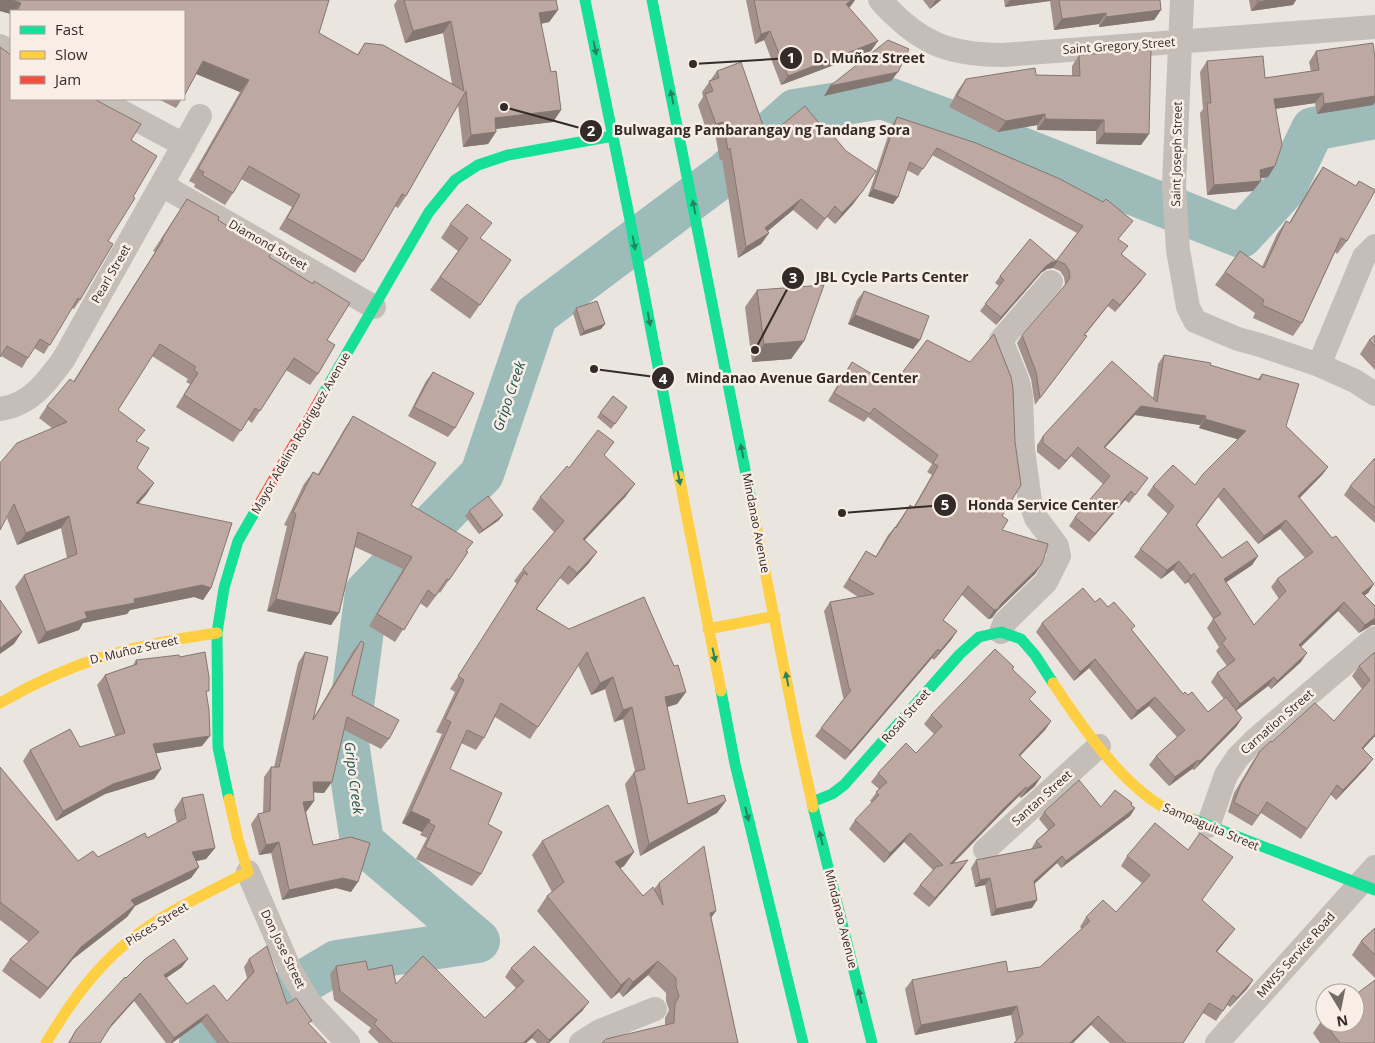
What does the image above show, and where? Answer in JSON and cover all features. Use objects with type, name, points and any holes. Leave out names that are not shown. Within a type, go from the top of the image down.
[{"type":"main road","points":[[585,0],[629,215],[735,764],[803,1043]]},
{"type":"main road","name":"Mindanao Avenue","points":[[652,0],[797,734],[872,1043]]},
{"type":"main road","name":"Mayor Adelina Rodriguez Avenue","points":[[248,872],[238,839],[218,747],[217,633],[224,588],[238,541],[429,212],[455,180],[478,164],[508,155],[613,136]]},
{"type":"main road","points":[[708,629],[775,616]]},
{"type":"main road","name":"Sampaguita Street","points":[[1001,632],[1021,638],[1099,746],[1125,778],[1146,796],[1164,808],[1208,826],[1370,880]]},
{"type":"main road","name":"Rosal Street","points":[[812,802],[832,794],[844,785],[960,654],[979,637],[1001,632]]},
{"type":"main road","name":"D. Muñoz Street","points":[[0,702],[26,687],[79,664],[130,648],[217,633]]},
{"type":"main road","name":"Pisces Street","points":[[46,1043],[70,1003],[98,968],[121,946],[148,926],[248,872]]},
{"type":"street","name":"Saint Gregory Street","points":[[880,0],[913,32],[936,44],[959,52],[981,55],[1003,55],[1375,27]]},
{"type":"street","name":"Saint Joseph Street","points":[[1182,0],[1174,185],[1178,250],[1188,307],[1195,321],[1238,339],[1319,365],[1355,381],[1375,394]]},
{"type":"street","points":[[100,100],[184,145]]},
{"type":"street","name":"Pearl Street","points":[[0,409],[23,403],[42,388],[58,367],[200,116]]},
{"type":"street","name":"Diamond Street","points":[[162,185],[374,307]]},
{"type":"street","points":[[1319,365],[1364,257],[1375,246]]},
{"type":"street","points":[[1001,632],[1005,622],[1046,582],[1060,556],[1057,546],[1036,518],[1030,501],[1022,450],[1020,389],[1010,359],[1001,340],[1051,282]]},
{"type":"street","name":"Carnation Street","points":[[1208,826],[1226,775],[1238,757],[1255,740],[1375,638]]},
{"type":"street","name":"Santan Street","points":[[985,850],[1099,746]]},
{"type":"street","name":"Don Jose Street","points":[[248,872],[296,980],[309,1002],[348,1043]]},
{"type":"street","name":"MWSS Service Road","points":[[1217,1043],[1370,880]]},
{"type":"street","points":[[581,1043],[600,1031],[655,1009]]},
{"type":"building","points":[[12,0],[329,0],[319,33],[358,55],[365,43],[383,45],[464,91],[451,21],[413,31],[404,0],[556,0],[558,10],[539,13],[551,72],[556,71],[561,110],[495,118],[496,132],[471,135],[466,91],[406,196],[402,194],[363,261],[287,218],[300,195],[249,166],[233,193],[202,175],[204,172],[198,169],[249,80],[203,61],[185,94],[185,10],[20,10],[18,9],[21,3]]},
{"type":"building","points":[[754,0],[852,0],[846,4],[878,41],[788,76],[770,31],[761,34]]},
{"type":"building","points":[[1059,0],[1160,0],[1161,10],[1106,17],[1106,13],[1062,19]]},
{"type":"building","points":[[888,40],[909,49],[898,72],[830,86]]},
{"type":"building","points":[[1373,43],[1375,96],[1324,104],[1323,93],[1274,99],[1282,145],[1275,166],[1260,170],[1261,181],[1214,185],[1207,103],[1211,103],[1207,61],[1263,56],[1265,78],[1319,70],[1316,51]]},
{"type":"building","points":[[0,47],[10,54],[10,100],[96,100],[141,124],[131,140],[157,156],[133,197],[135,198],[108,241],[113,244],[80,300],[78,298],[50,345],[40,339],[28,358],[7,346],[0,357]]},
{"type":"building","points":[[1151,49],[1149,134],[1104,133],[1104,120],[1045,119],[1045,114],[1006,121],[957,96],[966,79],[1035,68],[1036,75],[1080,76],[1079,55],[1106,53],[1106,51]]},
{"type":"building","points":[[741,62],[767,137],[805,106],[829,135],[831,133],[846,151],[876,171],[862,192],[842,213],[835,206],[825,219],[801,199],[765,228],[769,233],[746,247],[730,148],[728,150],[723,122],[716,124],[705,94],[713,91],[709,81],[719,78],[717,71]]},
{"type":"building","points":[[897,117],[976,143],[1060,179],[1103,202],[1106,199],[1133,221],[1118,239],[1128,246],[1121,254],[1146,274],[1120,305],[1113,299],[1084,335],[1087,336],[1040,398],[1036,372],[1022,335],[1066,284],[1070,277],[1069,270],[1065,264],[1058,261],[1046,266],[1001,317],[985,304],[1004,280],[1000,276],[1030,239],[1056,261],[1083,226],[937,148],[923,169],[910,162],[898,197],[873,189]]},
{"type":"building","points":[[1323,167],[1356,186],[1359,181],[1375,191],[1347,241],[1341,238],[1302,323],[1262,305],[1264,300],[1225,272],[1240,251],[1264,268],[1286,221],[1290,223]]},
{"type":"building","points":[[187,199],[219,217],[218,220],[271,253],[269,257],[313,284],[314,281],[350,303],[327,340],[335,345],[318,374],[294,358],[260,411],[255,408],[241,431],[184,395],[198,373],[194,370],[196,367],[160,344],[118,410],[145,430],[136,441],[149,448],[137,468],[154,483],[136,503],[232,523],[211,588],[202,585],[134,599],[135,603],[85,612],[87,618],[46,632],[24,575],[77,554],[69,516],[26,533],[14,504],[0,530],[0,463],[17,443],[67,422],[47,406],[70,379],[74,382]]},
{"type":"building","points":[[467,204],[492,223],[480,238],[511,260],[480,305],[440,277],[468,238],[450,224]]},
{"type":"building","points":[[824,285],[804,341],[764,344],[757,290]]},
{"type":"building","points":[[864,291],[929,316],[920,340],[855,315]]},
{"type":"building","points":[[597,301],[605,324],[584,331],[576,308]]},
{"type":"building","points":[[994,334],[1011,377],[1015,442],[1021,485],[1002,516],[1008,520],[1002,530],[1048,544],[1044,558],[1041,565],[998,609],[994,610],[968,586],[943,620],[957,631],[940,651],[938,649],[851,751],[821,728],[851,690],[830,602],[874,594],[849,579],[866,551],[876,557],[910,505],[914,508],[938,466],[933,463],[938,455],[874,408],[870,414],[834,393],[852,362],[892,386],[927,340],[970,362]]},
{"type":"building","points":[[1375,335],[1375,346],[1369,340]]},
{"type":"building","points":[[1164,355],[1211,363],[1210,365],[1260,380],[1262,374],[1299,384],[1286,426],[1328,467],[1298,496],[1332,538],[1336,536],[1374,584],[1362,593],[1375,606],[1375,618],[1365,625],[1344,602],[1299,645],[1307,653],[1277,681],[1274,677],[1240,704],[1217,673],[1235,660],[1222,643],[1226,639],[1213,619],[1221,614],[1194,573],[1191,576],[1179,561],[1167,570],[1140,549],[1174,506],[1153,486],[1173,465],[1195,485],[1203,474],[1246,431],[1205,419],[1206,416],[1141,406],[1104,447],[1148,478],[1135,495],[1131,491],[1095,534],[1075,517],[1110,476],[1078,447],[1066,461],[1043,443],[1043,436],[1112,361],[1157,402]],"holes":[[[1224,488],[1264,536],[1286,520],[1313,552],[1277,579],[1286,591],[1254,625],[1224,579],[1258,556],[1247,541],[1222,558],[1196,525]]]},
{"type":"building","points":[[433,372],[474,393],[455,428],[414,407]]},
{"type":"building","points":[[613,396],[627,407],[615,424],[600,413]]},
{"type":"building","points":[[353,416],[436,463],[411,505],[473,542],[449,580],[447,579],[435,596],[428,590],[404,630],[377,614],[412,557],[358,532],[339,613],[276,599],[296,514],[293,512],[313,472],[319,475]]},
{"type":"building","points":[[598,430],[614,442],[604,455],[635,484],[583,539],[597,552],[577,573],[569,566],[536,609],[569,629],[644,597],[674,666],[678,665],[686,692],[665,697],[688,804],[724,795],[726,801],[649,844],[634,772],[645,769],[632,707],[623,710],[613,677],[600,683],[587,652],[538,727],[501,703],[484,738],[467,730],[450,769],[502,793],[488,824],[502,832],[481,874],[425,847],[435,826],[429,823],[430,820],[411,811],[451,722],[445,719],[464,680],[458,676],[524,573],[528,575],[523,569],[564,521],[540,497],[567,466],[569,468]]},
{"type":"building","points":[[1375,458],[1375,508],[1350,486]]},
{"type":"building","points":[[488,496],[503,515],[483,530],[469,511]]},
{"type":"building","points":[[1083,588],[1095,602],[1100,598],[1108,607],[1114,602],[1135,626],[1131,629],[1183,694],[1185,692],[1188,695],[1192,692],[1208,712],[1226,697],[1242,718],[1200,761],[1198,760],[1175,777],[1156,756],[1185,730],[1155,697],[1137,711],[1095,659],[1080,672],[1042,623]]},
{"type":"building","points":[[0,600],[22,632],[0,648]]},
{"type":"building","points":[[361,641],[364,643],[352,695],[399,720],[389,739],[347,717],[332,782],[313,782],[314,801],[303,802],[313,845],[351,837],[370,843],[358,882],[343,878],[289,890],[279,842],[266,845],[258,814],[270,811],[271,767],[279,767],[305,652],[328,657],[313,720]]},
{"type":"building","points":[[995,649],[1036,692],[1029,699],[1051,721],[1019,755],[1041,777],[1027,789],[1026,787],[1004,808],[950,864],[968,860],[935,898],[920,885],[936,867],[943,865],[910,833],[890,853],[855,820],[879,795],[876,792],[887,782],[878,773],[906,743],[916,753],[942,726],[931,715]]},
{"type":"building","points":[[205,652],[209,677],[209,691],[206,691],[210,736],[153,744],[161,769],[113,784],[63,811],[30,750],[70,729],[80,747],[125,733],[105,675],[137,664],[136,660],[179,655],[180,657]]},
{"type":"building","points":[[1375,652],[1375,734],[1362,748],[1373,759],[1343,790],[1337,785],[1307,829],[1267,802],[1258,816],[1234,802],[1241,784],[1260,751],[1315,703],[1334,721],[1370,680],[1359,666]]},
{"type":"building","points":[[0,767],[78,861],[93,851],[98,857],[145,833],[147,838],[186,818],[182,798],[203,794],[215,848],[192,852],[199,867],[131,900],[135,905],[81,947],[48,988],[10,959],[39,932],[0,902]]},
{"type":"building","points":[[1079,780],[1101,807],[1115,790],[1132,803],[1131,805],[1135,808],[1066,861],[1062,856],[1034,881],[1037,900],[996,909],[990,878],[980,880],[976,860],[1042,847],[1036,841],[1055,825],[1044,812]]},
{"type":"building","points":[[608,805],[634,852],[615,862],[643,896],[653,887],[663,905],[659,883],[704,846],[716,911],[710,913],[738,1043],[602,1043],[606,1039],[674,1023],[675,1004],[679,996],[676,978],[658,961],[633,982],[629,978],[621,985],[547,896],[564,882],[542,841]]},
{"type":"building","points":[[1155,823],[1188,850],[1200,833],[1233,857],[1202,900],[1235,929],[1216,951],[1253,980],[1237,998],[1233,995],[1223,1011],[1209,1003],[1183,1043],[1126,1043],[1098,1016],[1070,1043],[1014,1043],[1023,1034],[1017,1006],[921,1025],[912,980],[1006,961],[1008,972],[1040,967],[1090,921],[1086,917],[1103,900],[1116,912],[1150,875],[1127,856]]},
{"type":"building","points":[[1375,928],[1375,955],[1361,941]]},
{"type":"building","points":[[174,939],[188,959],[164,975],[187,1004],[214,985],[227,1001],[254,972],[249,959],[267,946],[287,1004],[296,998],[312,1021],[308,1023],[327,1043],[229,1043],[207,1014],[174,1038],[140,993],[112,1024],[100,1043],[69,1043],[76,1030],[125,977],[145,959]]},
{"type":"building","points":[[534,946],[589,1002],[549,1040],[538,1029],[523,1043],[393,1043],[374,1024],[377,1020],[340,991],[336,966],[366,961],[368,970],[392,965],[396,984],[423,956],[485,1018],[524,981],[511,968]]},
{"type":"building","points":[[1375,980],[1375,1043],[1340,1043],[1332,1033],[1365,1033],[1365,988]]},
{"type":"waterway","name":"Gripo Creek","points":[[201,1043],[337,962],[478,941],[362,842],[347,743],[367,592],[482,474],[536,315],[726,173],[795,111],[882,97],[996,139],[1241,236],[1284,189],[1313,129],[1375,117]]},
{"type":"traffic: fast","points":[[585,0],[629,215],[679,476]]},
{"type":"traffic: fast","points":[[652,0],[751,500]]},
{"type":"traffic: fast","points":[[322,396],[429,212],[455,180],[478,165],[508,155],[613,136]]},
{"type":"traffic: fast","points":[[229,799],[218,747],[217,633],[224,588],[238,541],[257,508]]},
{"type":"traffic: fast","points":[[812,802],[832,794],[844,785],[960,654],[979,637],[1001,632],[1021,639],[1035,655],[1053,683]]},
{"type":"traffic: fast","points":[[721,691],[735,764],[803,1043]]},
{"type":"traffic: fast","points":[[813,807],[872,1043]]},
{"type":"traffic: fast","points":[[1192,819],[1375,890]]},
{"type":"traffic: slow","points":[[679,476],[721,691]]},
{"type":"traffic: slow","points":[[751,500],[813,807]]},
{"type":"traffic: slow","points":[[708,629],[775,616]]},
{"type":"traffic: slow","points":[[0,703],[53,676],[105,656],[158,643],[217,633]]},
{"type":"traffic: slow","points":[[1053,683],[1102,751],[1132,783],[1163,807],[1192,819]]},
{"type":"traffic: slow","points":[[46,1043],[86,984],[130,940],[178,908],[248,872],[229,799]]},
{"type":"traffic: jam","points":[[257,508],[322,396]]},
{"type":"place","name":"D. Muñoz Street","points":[[693,64]]},
{"type":"place","name":"Bulwagang Pambarangay ng Tandang Sora","points":[[504,107]]},
{"type":"place","name":"JBL Cycle Parts Center","points":[[755,350]]},
{"type":"place","name":"Mindanao Avenue Garden Center","points":[[594,369]]},
{"type":"place","name":"Honda Service Center","points":[[842,513]]}]
